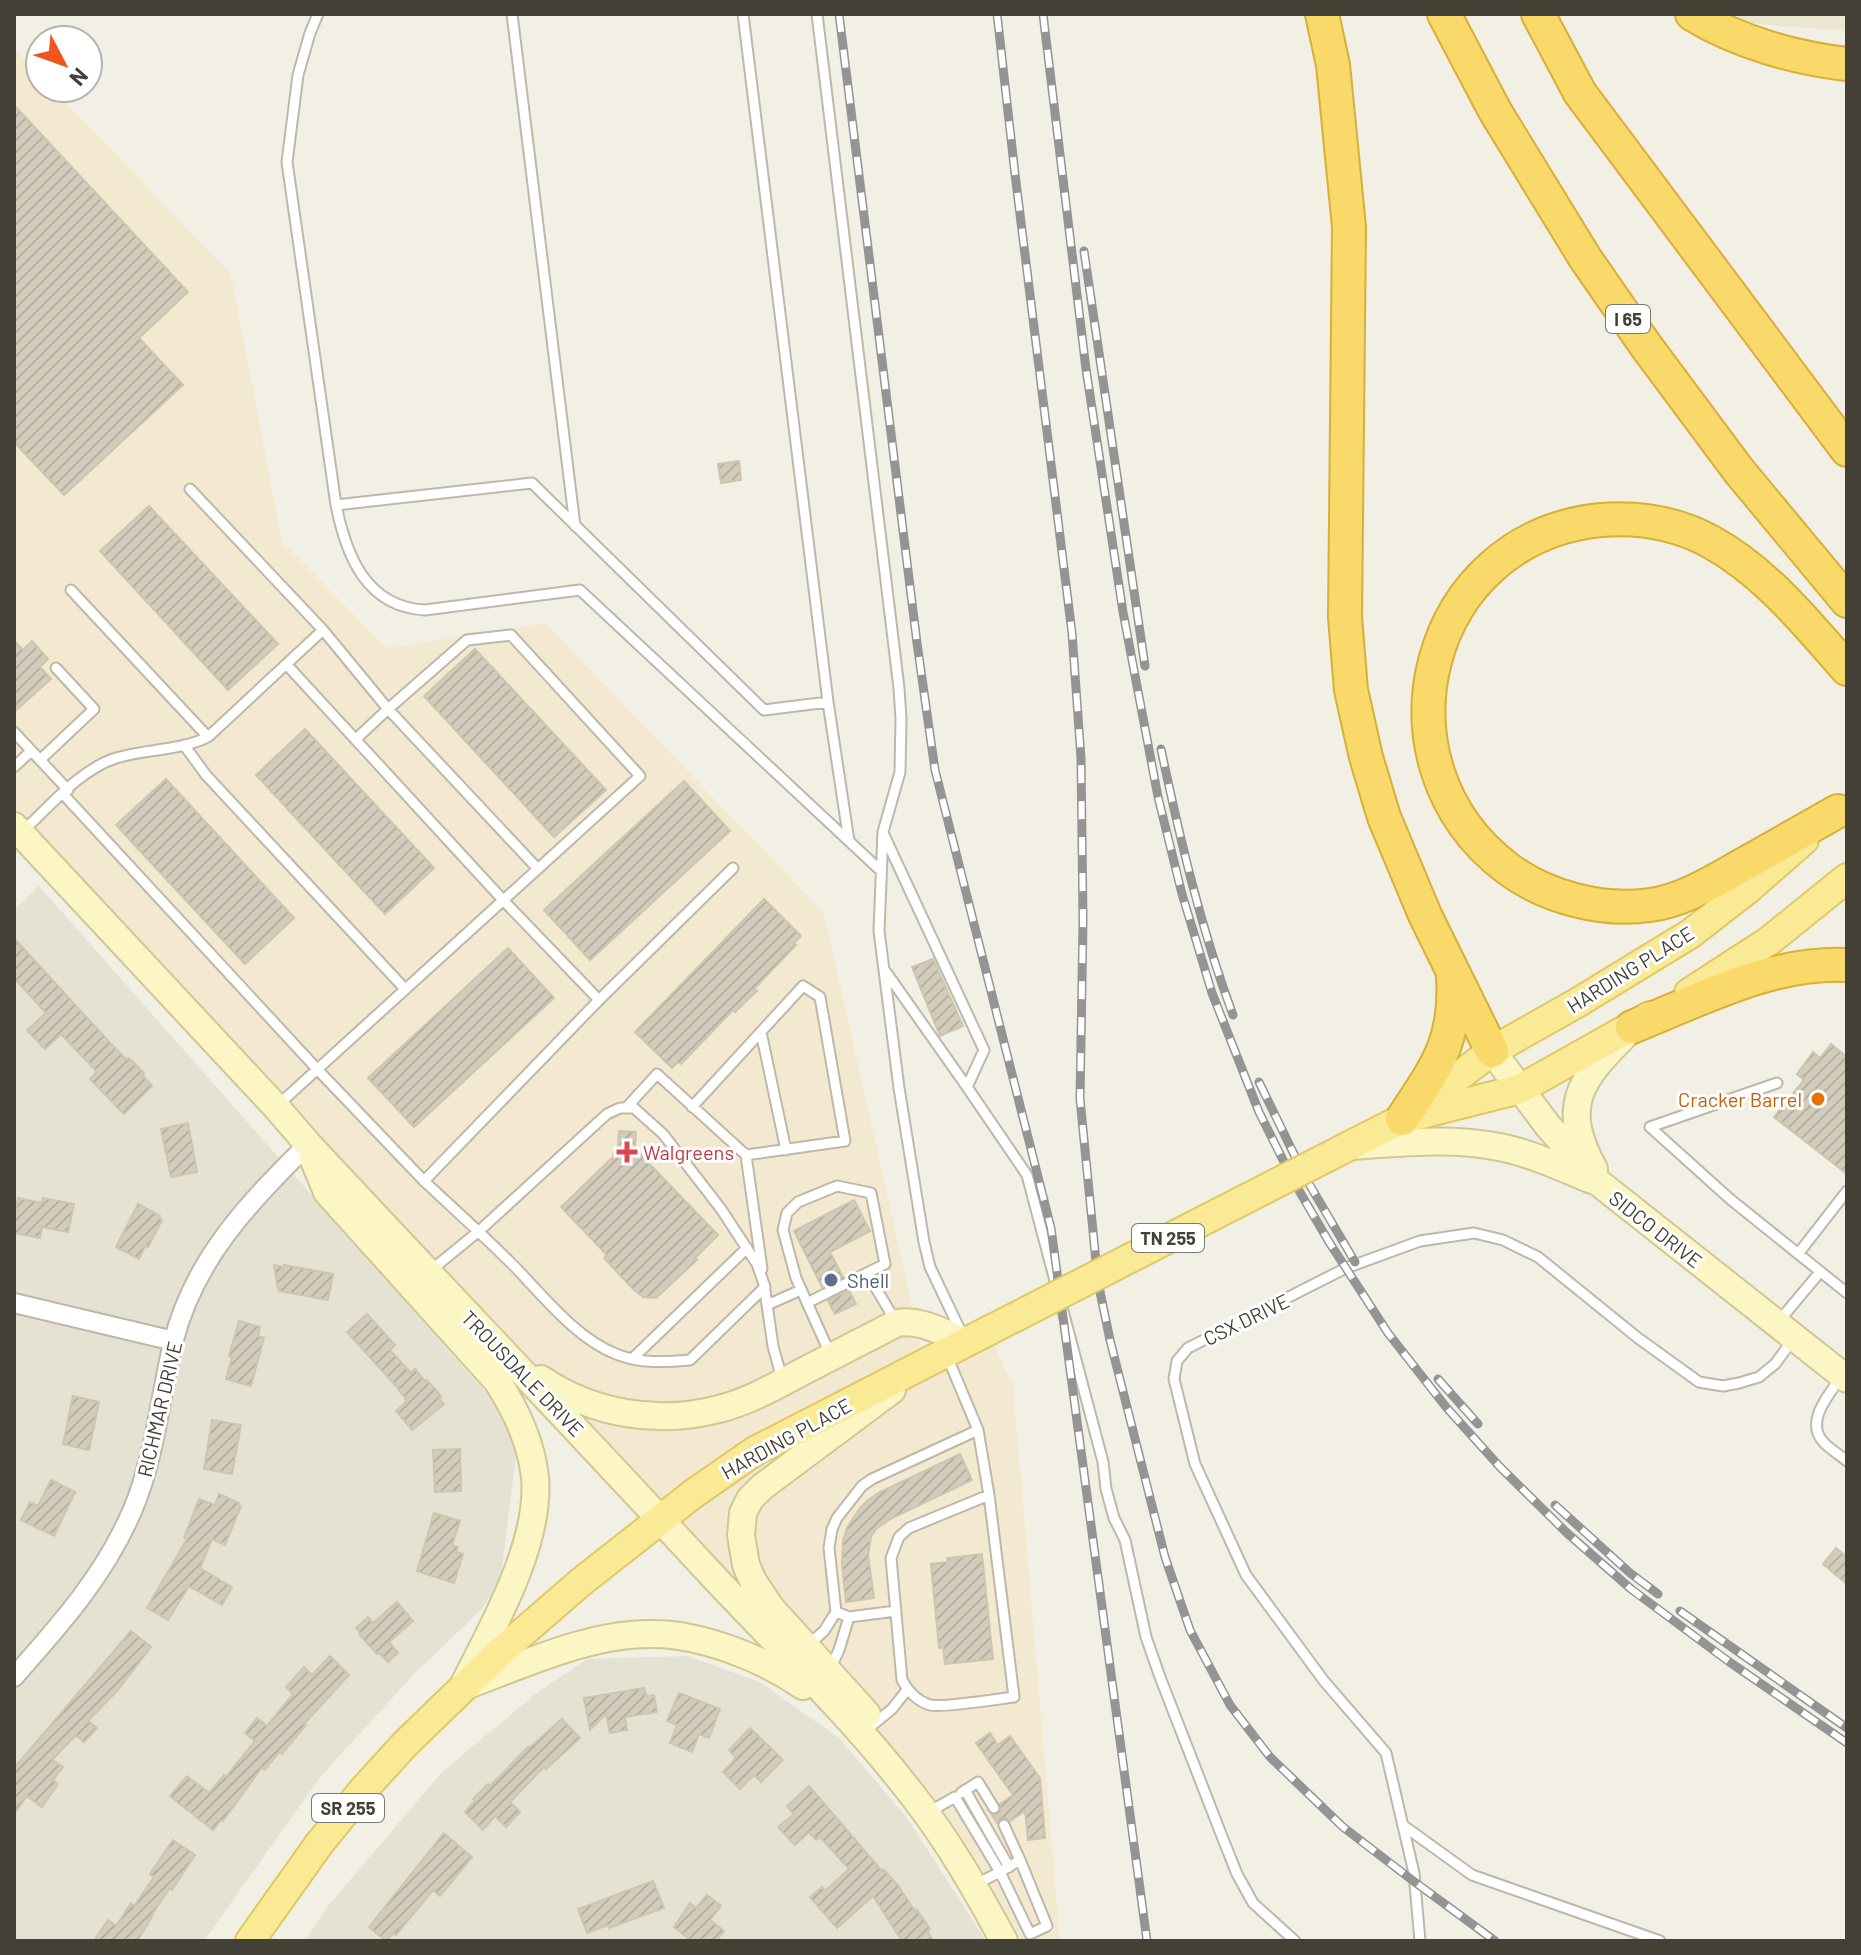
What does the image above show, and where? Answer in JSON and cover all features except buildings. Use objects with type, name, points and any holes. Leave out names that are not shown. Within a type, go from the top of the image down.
[{"type":"highway","points":[[1322,14],[1333,65],[1349,227],[1345,617],[1351,690],[1384,817],[1408,876],[1492,1051]]},
{"type":"highway","name":"I 65","points":[[1444,14],[1495,111],[1585,258],[1739,471],[1847,601]]},
{"type":"highway","points":[[1538,14],[1580,93],[1847,450]]},
{"type":"highway","points":[[1692,14],[1767,47],[1847,64]]},
{"type":"highway","points":[[1842,807],[1702,888],[1682,896],[1635,906],[1590,903],[1569,898],[1517,875],[1485,850],[1460,819],[1435,765],[1430,744],[1428,701],[1440,642],[1458,608],[1482,577],[1511,553],[1555,530],[1613,519],[1639,519],[1666,525],[1692,533],[1726,551],[1778,594],[1847,669]]},
{"type":"highway","points":[[1632,1027],[1771,974],[1822,965],[1847,965]]},
{"type":"highway","points":[[1406,1130],[1450,1033],[1454,1001],[1453,970]]},
{"type":"main road","name":"HARDING PLACE","points":[[1406,1130],[1492,1051],[1690,934],[1748,889],[1842,807]]},
{"type":"main road","name":"HARDING PLACE","points":[[250,1941],[342,1815],[406,1743],[462,1687],[581,1582],[755,1451],[1349,1146],[1406,1130],[1520,1089],[1632,1027],[1737,963],[1847,878]]},
{"type":"street","name":"TROUSDALE DRIVE","points":[[17,829],[505,1355],[661,1519],[799,1654],[841,1712],[872,1729],[973,1886],[1004,1941]]},
{"type":"street","points":[[1604,1187],[1581,1141],[1577,1107],[1589,1075],[1632,1027]]},
{"type":"street","name":"SIDCO DRIVE","points":[[1492,1051],[1552,1131],[1604,1187],[1844,1377]]},
{"type":"street","name":"TN 255","points":[[1406,1130],[1461,1143],[1496,1146],[1540,1159],[1604,1187]]},
{"type":"street","points":[[308,1144],[327,1192],[497,1381],[515,1410],[529,1447],[536,1491],[524,1552],[496,1620],[462,1687]]},
{"type":"street","name":"RICHMAR DRIVE","points":[[14,1677],[95,1581],[129,1517],[141,1488],[174,1341],[194,1284],[206,1262],[248,1207],[308,1144]]},
{"type":"street","points":[[14,1303],[174,1341]]},
{"type":"street","points":[[505,1355],[574,1398],[610,1411],[666,1417],[720,1409],[759,1395],[897,1323],[924,1324],[958,1346],[772,1479],[750,1499],[741,1525],[742,1551],[753,1581],[799,1654],[828,1672],[872,1729]]},
{"type":"street","points":[[462,1687],[590,1642],[618,1636],[656,1634],[694,1639],[743,1654],[777,1670],[841,1712]]},
{"type":"lane","points":[[318,14],[298,75],[287,162],[336,505],[346,547],[354,563],[386,599],[401,606],[425,610],[580,590],[881,871]]},
{"type":"lane","points":[[512,14],[575,526]]},
{"type":"lane","points":[[743,14],[828,702],[849,841]]},
{"type":"lane","points":[[817,14],[899,688],[900,772],[883,832],[879,931],[924,1242],[958,1346],[978,1430],[989,1495],[1014,1697],[934,1706],[907,1690],[902,1680],[891,1558],[899,1537],[909,1528],[989,1495]]},
{"type":"lane","points":[[336,505],[532,483],[764,710],[828,702]]},
{"type":"lane","points":[[190,489],[323,630],[388,709],[538,869]]},
{"type":"lane","points":[[71,590],[208,737]]},
{"type":"lane","points":[[17,829],[92,769],[115,758],[184,745],[208,737],[323,630]]},
{"type":"lane","points":[[276,1107],[640,776],[511,635],[467,640],[356,739]]},
{"type":"lane","points":[[287,665],[599,1000]]},
{"type":"lane","points":[[40,760],[94,709],[56,668]]},
{"type":"lane","points":[[14,732],[317,1069],[424,1181],[479,1231],[581,1334],[603,1348],[632,1359],[690,1360],[765,1287]]},
{"type":"lane","points":[[184,745],[206,775],[405,989]]},
{"type":"lane","points":[[14,767],[31,751]]},
{"type":"lane","points":[[883,832],[984,1050],[967,1087]]},
{"type":"lane","points":[[424,1181],[599,1000],[733,868]]},
{"type":"lane","points":[[884,969],[1027,1175],[1103,1462],[1106,1489],[1114,1518],[1125,1540],[1146,1637],[1241,1882],[1253,1903],[1295,1941]]},
{"type":"lane","points":[[692,1107],[803,986],[820,997],[845,1141],[746,1155]]},
{"type":"lane","points":[[761,1032],[786,1150]]},
{"type":"lane","points":[[627,1107],[657,1074],[746,1155],[773,1346],[782,1382]]},
{"type":"lane","points":[[1777,1083],[1650,1127],[1730,1199],[1847,1293]]},
{"type":"lane","points":[[428,1272],[479,1231],[607,1114],[627,1107],[634,1108],[663,1134],[701,1183],[757,1264],[765,1287]]},
{"type":"lane","points":[[807,1303],[885,1264],[871,1193],[837,1186],[798,1202],[787,1213],[783,1230],[796,1278],[801,1290],[807,1303],[832,1357]]},
{"type":"lane","points":[[1798,1254],[1847,1191]]},
{"type":"lane","name":"CSX DRIVE","points":[[1420,1941],[1414,1873],[1386,1753],[1324,1681],[1246,1575],[1195,1464],[1174,1379],[1177,1361],[1188,1348],[1346,1268],[1420,1241],[1474,1233],[1503,1240],[1538,1257],[1638,1338],[1699,1382],[1723,1386],[1759,1377],[1775,1364],[1786,1331],[1820,1272]]},
{"type":"lane","points":[[632,1359],[747,1248]]},
{"type":"lane","points":[[867,1273],[897,1323]]},
{"type":"lane","points":[[767,1305],[801,1290]]},
{"type":"lane","points":[[1844,1377],[1820,1409],[1817,1427],[1823,1442],[1847,1461]]},
{"type":"lane","points":[[799,1654],[824,1631],[836,1612],[830,1539],[837,1518],[854,1494],[872,1479],[978,1430]]},
{"type":"lane","points":[[836,1612],[849,1617],[896,1611]]},
{"type":"lane","points":[[828,1672],[839,1650],[849,1617]]},
{"type":"lane","points":[[872,1729],[907,1690]]},
{"type":"lane","points":[[920,1805],[955,1797],[978,1782],[994,1808]]},
{"type":"lane","points":[[965,1790],[1004,1869],[1030,1934],[1047,1926],[1004,1825]]},
{"type":"lane","points":[[955,1797],[1004,1869]]},
{"type":"lane","points":[[1404,1826],[1472,1875],[1660,1941]]},
{"type":"lane","points":[[973,1886],[1020,1860]]},
{"type":"shaded area","points":[[1736,14],[1847,14],[1847,31],[1744,23]]},
{"type":"shaded area","points":[[14,49],[24,59],[24,104],[67,104],[231,274],[282,542],[387,648],[545,623],[824,913],[925,1364],[988,1331],[1013,1386],[1060,1941],[1004,1941],[935,1825],[14,826]]},
{"type":"shaded area","points":[[39,886],[490,1397],[517,1447],[500,1583],[480,1611],[416,1672],[321,1776],[204,1941],[14,1941],[14,910]]},
{"type":"shaded area","points":[[688,1656],[760,1682],[839,1738],[907,1818],[986,1941],[305,1941],[328,1906],[443,1771],[538,1692],[587,1659]]},
{"type":"railway","points":[[839,14],[935,770],[1051,1228],[1147,1941]]},
{"type":"railway","points":[[997,14],[1072,633],[1081,758],[1083,921],[1080,1099],[1098,1282],[1165,1557],[1190,1630],[1230,1705],[1270,1757],[1343,1827],[1495,1941]]},
{"type":"railway","points":[[1043,14],[1086,369],[1123,612],[1158,797],[1182,894],[1212,993],[1259,1112],[1329,1242],[1388,1333],[1446,1407],[1500,1467],[1567,1533],[1631,1589],[1847,1743]]},
{"type":"railway","points":[[1084,251],[1145,666]]},
{"type":"railway","points":[[1161,749],[1192,884],[1233,1015]]},
{"type":"railway","points":[[1259,1082],[1305,1177],[1355,1262]]},
{"type":"railway","points":[[1438,1379],[1478,1424]]},
{"type":"railway","points":[[1555,1505],[1630,1573],[1658,1594]]},
{"type":"railway","points":[[1680,1611],[1847,1728]]},
{"type":"place","name":"Cracker Barrel","points":[[1818,1099]]},
{"type":"place","name":"Walgreens","points":[[627,1152]]},
{"type":"place","name":"Shell","points":[[831,1280]]}]
